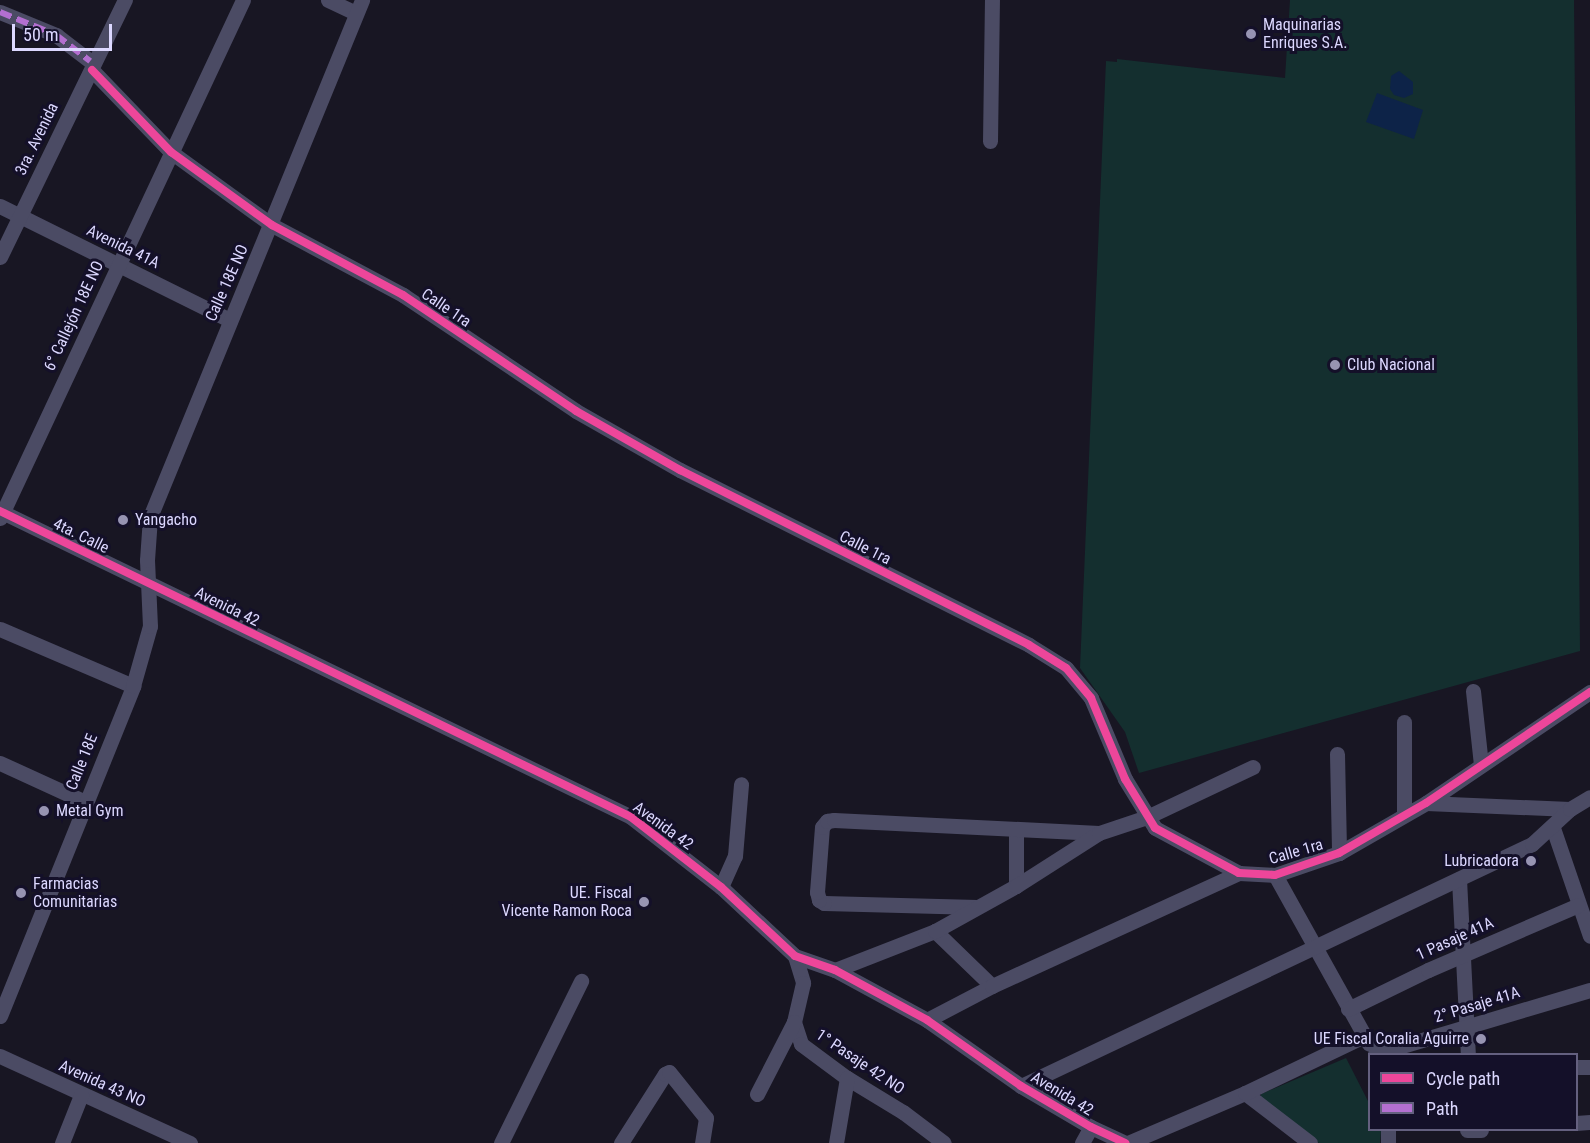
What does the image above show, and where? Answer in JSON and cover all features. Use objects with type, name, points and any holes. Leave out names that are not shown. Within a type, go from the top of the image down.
[{"type":"street","name":"3ra. Avenida","points":[[0,257],[91,65],[125,0]]},
{"type":"street","name":"6° Callejón 18E NO","points":[[1,514],[243,0]]},
{"type":"street","points":[[328,0],[359,7]]},
{"type":"street","points":[[990,141],[992,0]]},
{"type":"street","name":"Calle 18E NO","points":[[149,585],[147,560],[150,518],[230,320],[272,225],[359,7]]},
{"type":"street","name":"Calle 1ra","points":[[0,12],[56,34],[91,65],[171,152],[272,225],[403,296],[576,411],[680,470],[1046,654],[1066,668],[1091,698],[1111,740],[1125,779],[1155,828],[1239,873],[1275,875],[1339,853],[1426,803],[1590,692]]},
{"type":"street","name":"Avenida 41A","points":[[0,206],[230,320]]},
{"type":"street","name":"4ta. Calle","points":[[1,514],[149,585]]},
{"type":"street","name":"Calle 18E","points":[[0,1016],[133,686],[150,626],[149,585]]},
{"type":"street","name":"Avenida 42","points":[[149,585],[631,817],[721,887],[795,956],[835,970],[927,1020],[1022,1086],[1091,1127],[1126,1143]]},
{"type":"street","points":[[0,629],[133,686]]},
{"type":"street","points":[[1473,691],[1481,765]]},
{"type":"street","points":[[1404,722],[1404,814]]},
{"type":"street","points":[[1337,754],[1339,853]]},
{"type":"street","points":[[0,763],[85,802]]},
{"type":"street","points":[[835,970],[934,931],[1016,886],[1099,833],[1147,817],[1254,767]]},
{"type":"street","points":[[721,887],[735,856],[741,784]]},
{"type":"street","points":[[1022,1086],[1532,844],[1553,828],[1570,808],[1590,797]]},
{"type":"street","points":[[1426,803],[1570,808]]},
{"type":"street","points":[[977,907],[824,903],[819,900],[817,892],[822,827],[827,821],[834,820],[1099,833]]},
{"type":"street","points":[[1553,828],[1590,936]]},
{"type":"street","points":[[1016,830],[1016,886]]},
{"type":"street","points":[[927,1020],[992,986],[1239,873]]},
{"type":"street","points":[[1275,875],[1374,1053]]},
{"type":"street","points":[[1459,879],[1468,1053]]},
{"type":"street","name":"1 Pasaje 41A","points":[[1348,1009],[1464,954],[1578,905]]},
{"type":"street","points":[[934,931],[992,986]]},
{"type":"street","points":[[757,1094],[794,1022],[803,983],[795,956]]},
{"type":"street","points":[[501,1143],[582,981]]},
{"type":"street","name":"2° Pasaje 41A","points":[[1378,1053],[1590,990]]},
{"type":"street","name":"1° Pasaje 42 NO","points":[[794,1022],[796,1036],[801,1044],[847,1078],[903,1112],[944,1143]]},
{"type":"street","points":[[1126,1143],[1245,1093],[1364,1036]]},
{"type":"street","name":"Avenida 43 NO","points":[[0,1056],[190,1143]]},
{"type":"street","points":[[621,1143],[665,1074],[669,1072],[706,1118],[702,1143]]},
{"type":"street","points":[[836,1143],[847,1078]]},
{"type":"street","points":[[1245,1093],[1310,1143]]},
{"type":"street","points":[[62,1143],[81,1095]]},
{"type":"street","points":[[1082,1143],[1091,1127]]},
{"type":"green space","name":"Club Nacional","points":[[1290,0],[1574,0],[1580,651],[1139,773],[1125,732],[1080,668],[1106,61],[1117,62],[1117,59],[1285,78]]},
{"type":"green space","points":[[1346,1058],[1368,1101],[1368,1131],[1381,1131],[1380,1143],[1319,1143],[1260,1101],[1261,1094]]},
{"type":"water","points":[[1399,71],[1413,82],[1413,94],[1404,98],[1394,95],[1390,89],[1391,76]]},
{"type":"water","points":[[1377,93],[1423,110],[1414,139],[1366,122]]},
{"type":"marked path","points":[[0,12],[56,35],[90,61]]},
{"type":"cycle path","points":[[92,70],[171,152],[272,225],[403,295],[576,411],[680,470],[1029,645],[1066,668],[1091,698],[1125,779],[1155,828],[1239,873],[1275,875],[1339,853],[1426,803],[1590,692]]},
{"type":"cycle path","points":[[0,511],[631,817],[721,887],[795,956],[835,970],[927,1020],[1021,1086],[1091,1127],[1125,1143]]},
{"type":"place","name":"Maquinarias Enriques S.A.","points":[[1251,34]]},
{"type":"place","name":"Club Nacional","points":[[1335,365]]},
{"type":"place","name":"Yangacho","points":[[123,520]]},
{"type":"place","name":"Metal Gym","points":[[44,811]]},
{"type":"place","name":"Lubricadora","points":[[1531,861]]},
{"type":"place","name":"Farmacias Comunitarias","points":[[21,893]]},
{"type":"place","name":"UE. Fiscal Vicente Ramon Roca","points":[[644,902]]},
{"type":"place","name":"UE Fiscal Coralia Aguirre","points":[[1481,1039]]}]
